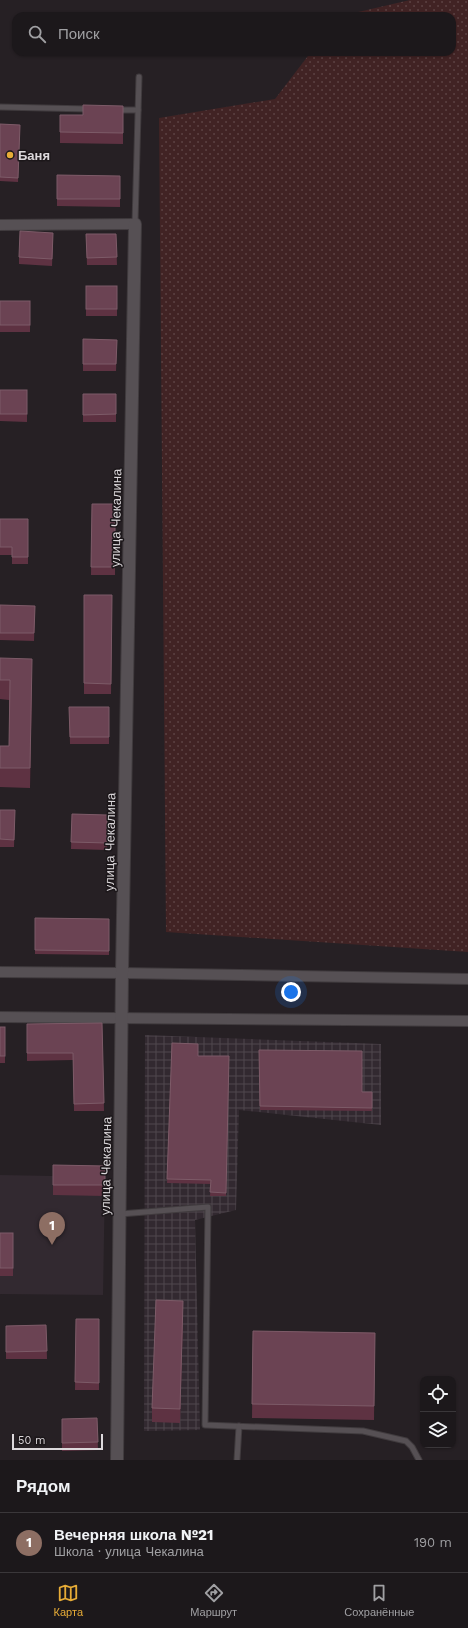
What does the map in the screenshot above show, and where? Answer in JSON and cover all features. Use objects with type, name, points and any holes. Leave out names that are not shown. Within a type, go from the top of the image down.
[{"type":"main road","name":"улица Чекалина","points":[[117,1460],[121,1018],[135,224]]},
{"type":"street","points":[[0,225],[135,224]]},
{"type":"street","points":[[0,972],[468,979]]},
{"type":"street","points":[[0,1017],[468,1021]]},
{"type":"lane","points":[[135,224],[140,77]]},
{"type":"lane","points":[[0,107],[92,109]]},
{"type":"lane","points":[[108,109],[138,110]]},
{"type":"lane","points":[[120,1214],[208,1206],[205,1425],[363,1430],[406,1441],[412,1447],[419,1460]]},
{"type":"lane","points":[[237,1460],[239,1426]]},
{"type":"shaded area","points":[[410,0],[468,0],[468,952],[166,932],[159,118],[275,99],[308,56],[456,56],[456,12],[358,12]]},
{"type":"shaded area","points":[[145,1035],[381,1044],[381,1125],[239,1110],[236,1210],[195,1220],[200,1430],[144,1431]]},
{"type":"shaded area","points":[[0,1175],[105,1177],[103,1295],[0,1294]]},
{"type":"building","points":[[83,105],[123,106],[123,133],[60,132],[60,115],[83,115]]},
{"type":"building","name":"Баня","points":[[0,124],[20,125],[18,178],[0,177]]},
{"type":"building","points":[[57,175],[120,176],[120,199],[57,199]]},
{"type":"building","points":[[20,231],[53,233],[52,259],[19,257]]},
{"type":"building","points":[[86,234],[116,234],[117,257],[87,258]]},
{"type":"building","points":[[86,286],[117,286],[117,309],[86,309]]},
{"type":"building","points":[[0,301],[30,301],[30,325],[0,325]]},
{"type":"building","points":[[83,339],[117,340],[116,364],[83,364]]},
{"type":"building","points":[[0,390],[27,390],[27,414],[0,414]]},
{"type":"building","points":[[83,394],[116,394],[116,414],[83,415]]},
{"type":"building","points":[[92,504],[115,504],[115,567],[91,567]]},
{"type":"building","points":[[0,519],[28,519],[28,557],[12,557],[12,547],[0,547]]},
{"type":"building","points":[[84,595],[112,595],[111,684],[84,683]]},
{"type":"building","points":[[0,605],[35,606],[34,633],[0,633]]},
{"type":"building","points":[[0,658],[32,659],[30,768],[0,768],[0,746],[9,746],[10,680],[0,680]]},
{"type":"building","points":[[69,707],[109,707],[109,737],[70,737]]},
{"type":"building","points":[[0,810],[15,810],[14,840],[0,839]]},
{"type":"building","points":[[72,814],[107,815],[107,843],[71,842]]},
{"type":"building","points":[[35,918],[109,919],[109,951],[35,950]]},
{"type":"building","points":[[102,1023],[104,1103],[74,1104],[73,1053],[27,1053],[27,1024]]},
{"type":"building","points":[[0,1027],[5,1027],[5,1056],[0,1056]]},
{"type":"building","points":[[172,1043],[198,1044],[198,1056],[229,1056],[226,1193],[210,1192],[211,1180],[167,1179]]},
{"type":"building","points":[[259,1050],[362,1051],[362,1092],[372,1092],[372,1108],[260,1106]]},
{"type":"building","points":[[53,1165],[105,1166],[105,1185],[53,1185]]},
{"type":"building","points":[[0,1233],[13,1233],[13,1268],[0,1268]]},
{"type":"building","points":[[156,1300],[183,1301],[180,1409],[152,1408]]},
{"type":"building","points":[[76,1319],[99,1319],[99,1383],[75,1382]]},
{"type":"building","points":[[46,1325],[47,1351],[6,1352],[6,1326]]},
{"type":"building","points":[[253,1331],[375,1333],[374,1406],[252,1404]]},
{"type":"building","points":[[97,1418],[98,1442],[62,1443],[62,1419]]},
{"type":"place","name":"Баня","points":[[10,155]]},
{"type":"place","name":"Вечерняя школа №21","points":[[52,1245]]}]
